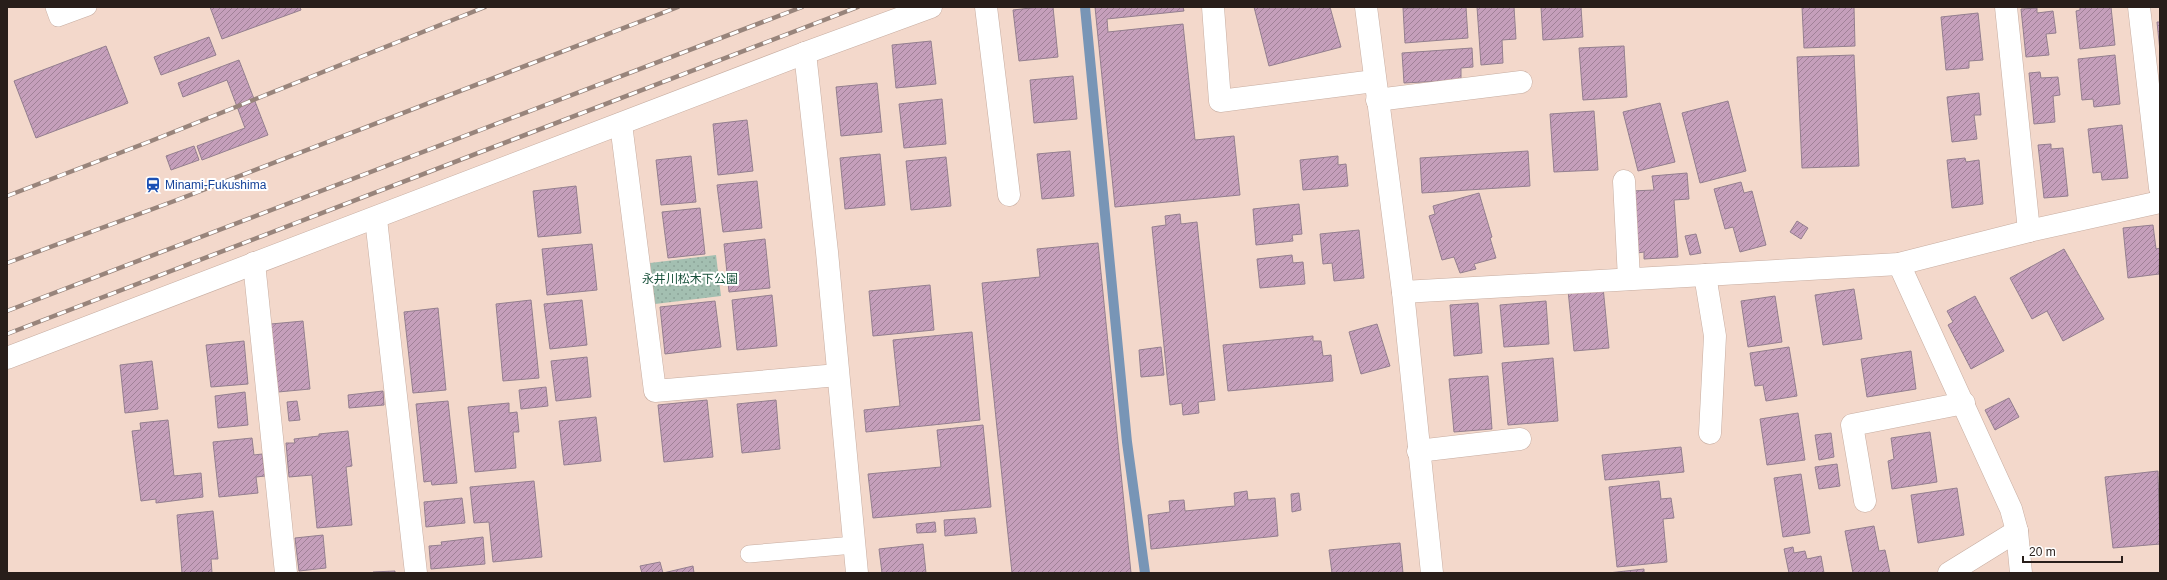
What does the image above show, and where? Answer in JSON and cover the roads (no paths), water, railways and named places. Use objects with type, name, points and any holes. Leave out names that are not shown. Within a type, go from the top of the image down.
[{"type":"street","points":[[7,358],[254,263],[376,219],[805,53],[931,7]]},
{"type":"street","points":[[986,7],[1009,195]]},
{"type":"street","points":[[1212,7],[1220,101],[1521,82]]},
{"type":"street","points":[[1366,7],[1403,292],[1418,451],[1432,573]]},
{"type":"street","points":[[2006,7],[2029,231]]},
{"type":"street","points":[[2139,7],[2160,188]]},
{"type":"street","points":[[805,53],[857,573]]},
{"type":"street","points":[[621,124],[655,391],[838,375]]},
{"type":"street","points":[[1624,180],[1629,280]]},
{"type":"street","points":[[1403,292],[1899,264],[2029,231],[2160,202]]},
{"type":"street","points":[[376,219],[416,573]]},
{"type":"street","points":[[254,263],[286,573]]},
{"type":"street","points":[[1899,264],[1964,403],[2011,509],[2017,531],[2021,573]]},
{"type":"street","points":[[1705,275],[1715,336],[1710,432]]},
{"type":"street","points":[[1864,501],[1852,425],[1964,403]]},
{"type":"street","points":[[1418,451],[1520,439]]},
{"type":"street","points":[[1949,573],[2017,531]]},
{"type":"lane","points":[[54,7],[58,18],[88,7]]},
{"type":"lane","points":[[749,554],[854,545]]},
{"type":"waterway","points":[[1085,7],[1127,442],[1145,573]]},
{"type":"railway","points":[[7,196],[151,141],[485,7]]},
{"type":"railway","points":[[7,263],[177,200],[678,7]]},
{"type":"railway","points":[[7,311],[802,7]]},
{"type":"railway","points":[[7,334],[858,7]]},
{"type":"place","name":"Minami-Fukushima","points":[[153,185]]},
{"type":"park label","name":"永井川松木下公園","points":[[690,279]]}]
